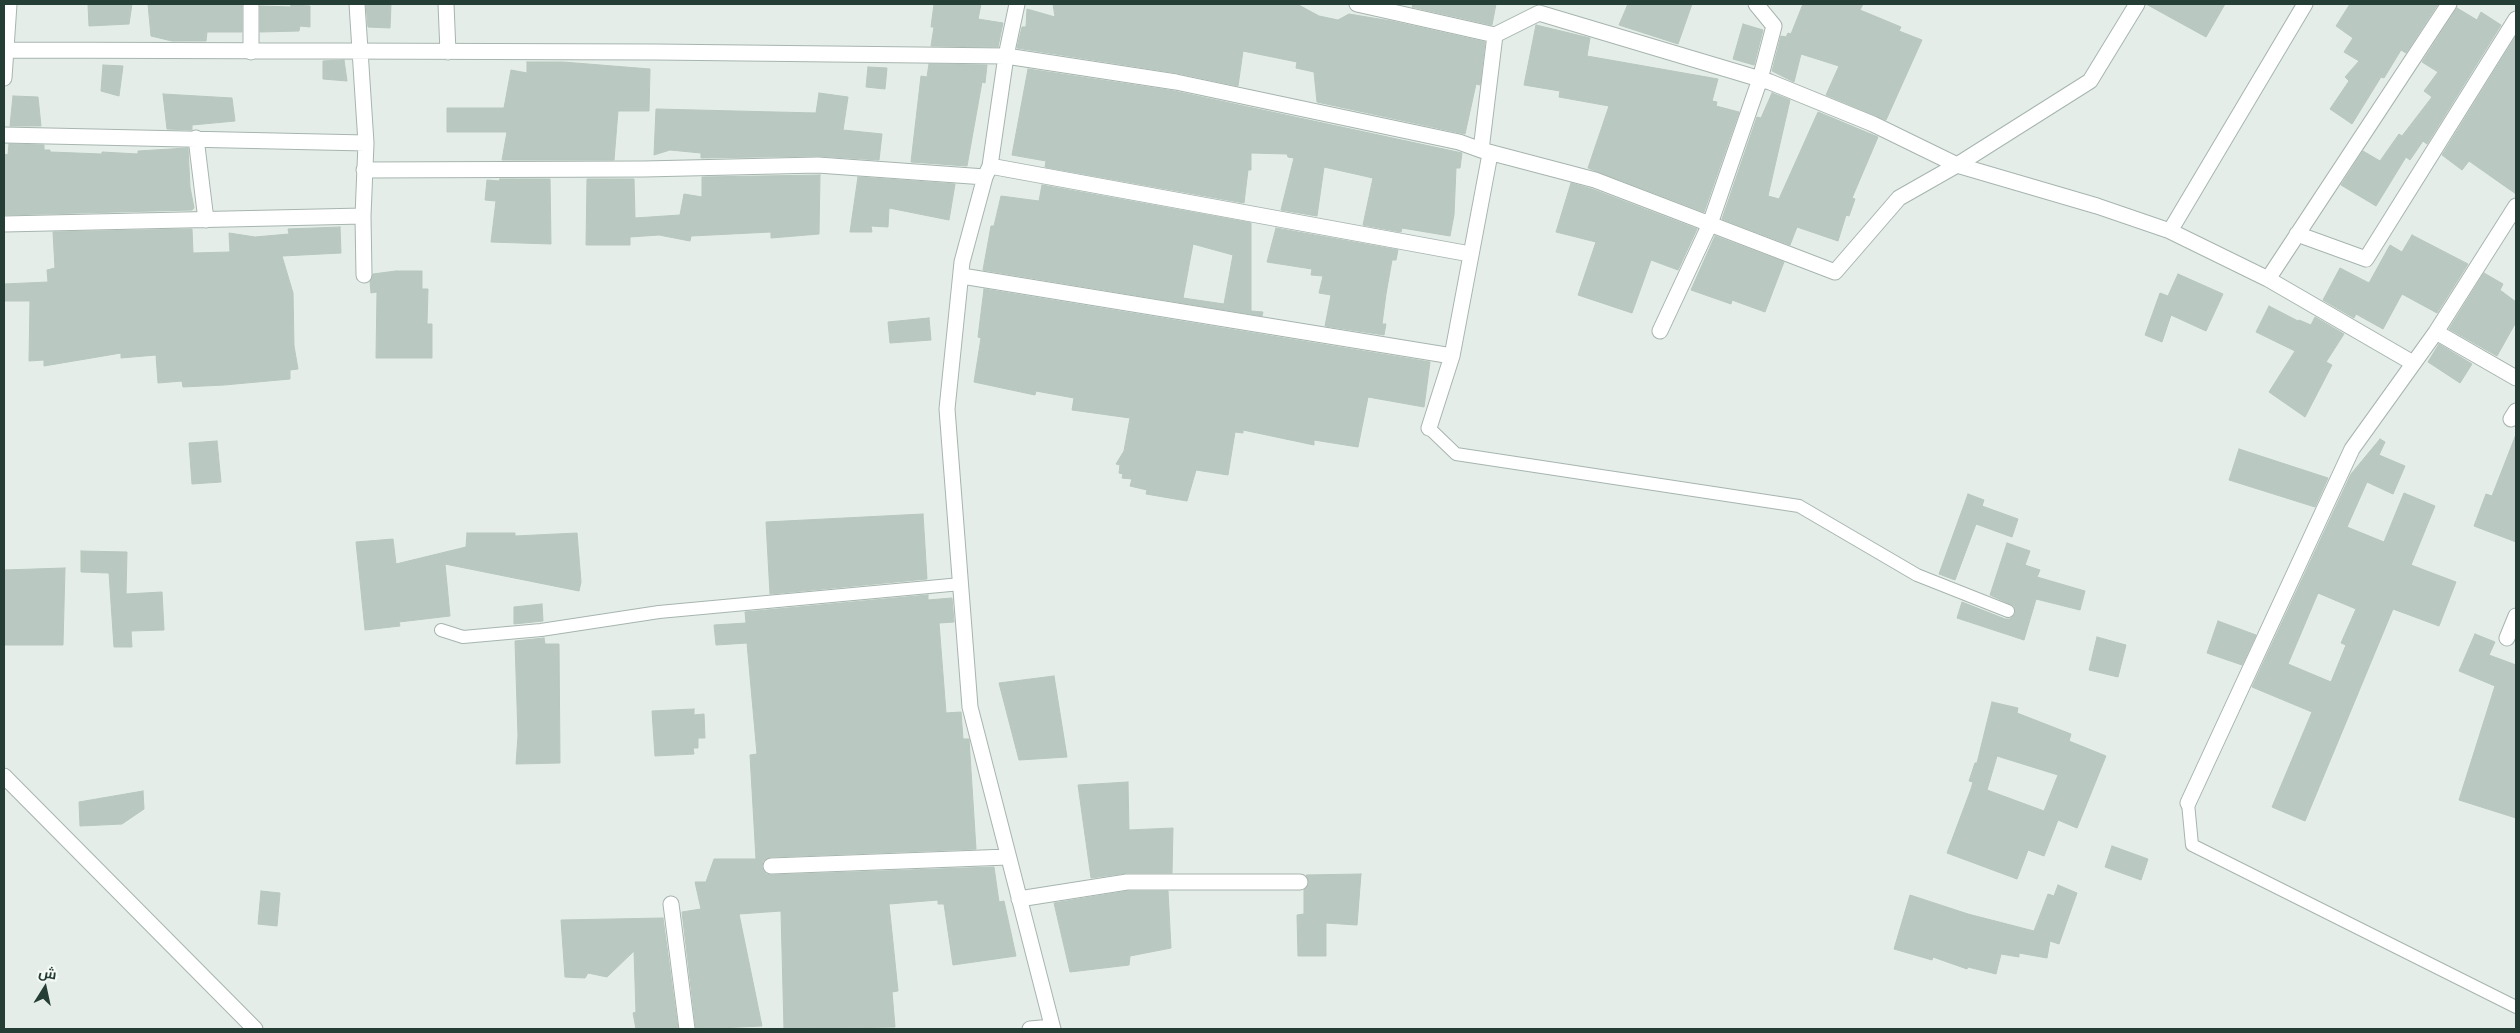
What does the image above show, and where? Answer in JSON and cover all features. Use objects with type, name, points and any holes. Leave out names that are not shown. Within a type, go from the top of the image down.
[{"type":"street","points":[[4,78],[9,4]]},
{"type":"street","points":[[251,52],[252,4]]},
{"type":"street","points":[[356,4],[366,143],[363,216],[364,275]]},
{"type":"street","points":[[446,4],[448,52]]},
{"type":"street","points":[[1017,4],[1006,56],[987,172],[962,262],[947,409],[970,707],[1052,1028],[1030,1029]]},
{"type":"street","points":[[1357,4],[1495,34],[1539,13],[1760,79],[1873,124],[1957,165],[2097,206],[2170,232],[2268,279],[2413,363]]},
{"type":"street","points":[[1660,331],[1710,224],[1760,79],[1774,26],[1756,4]]},
{"type":"street","points":[[7,50],[359,53],[656,52],[1006,56],[1176,82],[1459,142],[1486,152],[1595,180],[1835,272],[1899,198],[1957,165],[2090,81],[2137,4]]},
{"type":"street","points":[[2170,232],[2306,4]]},
{"type":"street","points":[[2268,279],[2449,4]]},
{"type":"street","points":[[2297,234],[2366,259],[2516,19]]},
{"type":"street","points":[[1429,428],[1452,356],[1470,254],[1486,152],[1495,34]]},
{"type":"street","points":[[4,135],[366,143]]},
{"type":"street","points":[[196,138],[206,220]]},
{"type":"street","points":[[364,170],[644,169],[818,165],[987,172],[1470,254]]},
{"type":"street","points":[[2188,803],[2352,449],[2436,332],[2516,206]]},
{"type":"street","points":[[4,224],[363,216]]},
{"type":"street","points":[[962,276],[1452,356]]},
{"type":"street","points":[[2436,332],[2516,378]]},
{"type":"street","points":[[2507,638],[2516,616]]},
{"type":"street","points":[[4,776],[255,1029]]},
{"type":"street","points":[[771,866],[1008,857]]},
{"type":"street","points":[[1019,899],[1127,882],[1300,882]]},
{"type":"street","points":[[671,904],[687,1029]]},
{"type":"lane","points":[[1429,428],[1456,454],[1799,506],[1917,575],[2008,611]]},
{"type":"lane","points":[[441,630],[463,637],[541,630],[659,612],[961,584]]},
{"type":"lane","points":[[2188,803],[2192,845],[2516,1007]]},
{"type":"building","points":[[88,4],[132,4],[129,24],[89,26]]},
{"type":"building","points":[[148,4],[242,4],[242,32],[207,32],[206,41],[172,41],[151,36]]},
{"type":"building","points":[[366,4],[391,4],[390,28],[368,27]]},
{"type":"building","points":[[934,4],[981,4],[978,19],[1003,23],[998,47],[931,46],[934,27],[931,27]]},
{"type":"building","points":[[1053,4],[1297,4],[1319,16],[1338,20],[1349,14],[1391,21],[1485,42],[1480,85],[1476,84],[1465,134],[1317,102],[1314,72],[1296,68],[1297,62],[1243,51],[1238,86],[1177,73],[1017,48],[1022,27],[1026,27],[1027,9],[1055,17]]},
{"type":"building","points":[[1413,4],[1496,4],[1492,25],[1412,7]]},
{"type":"building","points":[[1628,4],[1692,4],[1678,44],[1619,25]]},
{"type":"building","points":[[1803,4],[1863,4],[1860,10],[1901,27],[1899,31],[1922,40],[1886,120],[1826,95],[1839,66],[1801,54],[1794,82],[1772,71],[1781,36],[1786,37],[1788,33],[1791,34]]},
{"type":"building","points":[[2146,4],[2225,4],[2206,37]]},
{"type":"building","points":[[2350,4],[2438,4],[2406,53],[2401,50],[2384,78],[2381,77],[2352,124],[2330,109],[2349,81],[2345,77],[2359,61],[2344,52],[2353,38],[2336,26]]},
{"type":"building","points":[[291,5],[310,6],[310,27],[300,26],[299,31],[260,32],[260,6],[291,7]]},
{"type":"building","points":[[2457,8],[2477,20],[2481,12],[2501,25],[2427,144],[2423,141],[2410,160],[2406,157],[2376,206],[2341,185],[2363,151],[2380,161],[2399,134],[2402,136],[2432,97],[2424,91],[2438,72],[2422,62]]},
{"type":"building","points":[[1743,24],[1763,30],[1754,65],[1733,59]]},
{"type":"building","points":[[1536,25],[1590,38],[1587,56],[1718,79],[1712,101],[1717,102],[1716,106],[1739,112],[1704,212],[1588,168],[1609,106],[1559,97],[1560,91],[1524,85]]},
{"type":"building","points":[[2516,36],[2516,194],[2469,161],[2462,170],[2442,155]]},
{"type":"building","points":[[344,60],[347,81],[323,79],[323,61]]},
{"type":"building","points":[[527,62],[563,62],[650,69],[649,111],[618,111],[614,160],[502,160],[507,132],[447,132],[447,108],[504,108],[511,70],[527,73]]},
{"type":"building","points":[[929,64],[987,65],[985,83],[982,82],[967,166],[911,162],[921,76],[927,77]]},
{"type":"building","points":[[103,65],[123,66],[119,96],[101,91]]},
{"type":"building","points":[[868,67],[887,68],[885,89],[866,87]]},
{"type":"building","points":[[1028,69],[1174,91],[1462,153],[1460,168],[1456,168],[1454,215],[1450,236],[1402,228],[1401,232],[1363,225],[1373,178],[1324,167],[1317,216],[1281,210],[1294,158],[1288,157],[1287,154],[1251,153],[1251,170],[1248,170],[1244,203],[1045,167],[1046,161],[1012,155]]},
{"type":"building","points":[[819,93],[848,97],[843,130],[882,134],[879,160],[818,156],[701,158],[701,153],[670,150],[654,155],[656,109],[816,113]]},
{"type":"building","points":[[1772,93],[1790,100],[1768,196],[1779,199],[1818,112],[1878,137],[1852,198],[1855,199],[1849,216],[1846,215],[1838,241],[1797,227],[1790,245],[1722,219],[1757,117],[1761,118]]},
{"type":"building","points":[[163,94],[232,98],[235,121],[192,125],[192,130],[167,129]]},
{"type":"building","points":[[13,96],[38,97],[41,126],[10,126]]},
{"type":"building","points":[[9,144],[44,145],[44,150],[50,150],[50,152],[102,154],[102,152],[138,154],[138,151],[188,148],[190,187],[194,208],[192,210],[4,215],[4,154],[8,155]]},
{"type":"building","points":[[820,175],[819,234],[771,238],[771,232],[691,236],[690,241],[659,235],[630,237],[630,245],[586,245],[587,179],[634,179],[635,218],[680,215],[684,194],[702,197],[702,177]]},
{"type":"building","points":[[858,177],[955,184],[949,220],[889,208],[888,227],[871,226],[872,232],[850,232]]},
{"type":"building","points":[[500,179],[550,179],[551,244],[491,242],[496,201],[485,200],[487,180],[499,181]]},
{"type":"building","points":[[1571,183],[1592,189],[1697,229],[1678,270],[1651,260],[1632,313],[1578,295],[1596,242],[1556,232]]},
{"type":"building","points":[[1042,185],[1251,223],[1251,311],[1263,312],[1262,316],[983,270],[991,226],[994,226],[1001,196],[1039,201]],"holes":[[[1193,244],[1233,255],[1224,304],[1183,298]]]},
{"type":"building","points":[[340,227],[341,253],[282,256],[293,293],[294,346],[298,369],[290,370],[290,379],[183,387],[182,381],[158,383],[156,355],[121,358],[121,353],[44,366],[44,360],[29,361],[30,301],[4,301],[4,284],[48,282],[47,270],[55,268],[53,232],[192,229],[193,253],[230,252],[229,233],[255,237],[289,234],[288,229]]},
{"type":"building","points":[[1276,228],[1398,250],[1396,260],[1392,260],[1386,294],[1382,324],[1386,324],[1384,335],[1325,326],[1331,295],[1319,293],[1323,276],[1311,275],[1312,269],[1267,262]]},
{"type":"building","points":[[2412,235],[2468,264],[2437,313],[2402,294],[2383,329],[2356,314],[2354,318],[2323,300],[2340,268],[2369,283],[2390,245],[2402,252]]},
{"type":"building","points":[[1715,236],[1784,262],[1765,312],[1732,300],[1731,304],[1691,290]]},
{"type":"building","points":[[396,271],[422,271],[422,289],[428,289],[427,324],[432,324],[432,358],[376,358],[377,292],[371,293],[370,282],[373,274]]},
{"type":"building","points":[[2484,273],[2503,284],[2500,290],[2516,302],[2516,322],[2497,356],[2449,329]]},
{"type":"building","points":[[2178,274],[2223,294],[2206,331],[2171,315],[2162,342],[2145,335],[2160,293],[2168,296]]},
{"type":"building","points":[[984,289],[1430,362],[1424,407],[1368,397],[1358,447],[1314,440],[1314,445],[1243,430],[1243,433],[1235,432],[1228,475],[1196,470],[1187,501],[1146,494],[1147,490],[1130,486],[1132,479],[1122,478],[1123,474],[1119,473],[1120,465],[1116,464],[1124,451],[1130,418],[1072,410],[1074,398],[1036,391],[1035,395],[974,382],[981,338],[978,337]]},
{"type":"building","points":[[2269,306],[2298,321],[2311,325],[2315,317],[2344,334],[2326,362],[2332,365],[2305,417],[2269,392],[2295,351],[2256,332]]},
{"type":"building","points":[[929,318],[931,340],[890,343],[888,322]]},
{"type":"building","points":[[2439,344],[2472,364],[2460,383],[2428,362]]},
{"type":"building","points":[[2515,437],[2516,542],[2474,526],[2486,494],[2492,496]]},
{"type":"building","points":[[2380,439],[2385,442],[2379,455],[2405,466],[2393,494],[2367,482],[2347,527],[2384,542],[2404,493],[2435,506],[2411,565],[2456,582],[2439,626],[2393,609],[2305,821],[2272,807],[2312,712],[2252,687],[2351,474]],"holes":[[[2318,593],[2356,609],[2341,643],[2346,645],[2331,682],[2288,664]]]},
{"type":"building","points":[[217,441],[221,482],[192,484],[189,443]]},
{"type":"building","points":[[2239,449],[2328,478],[2315,507],[2229,480]]},
{"type":"building","points":[[1968,494],[1984,500],[1982,506],[2018,519],[2012,537],[1976,524],[1955,580],[1939,574]]},
{"type":"building","points":[[923,514],[927,579],[770,594],[766,522]]},
{"type":"building","points":[[467,533],[515,533],[515,536],[577,533],[581,582],[579,591],[445,564],[450,616],[399,622],[400,626],[365,630],[356,542],[393,539],[396,564],[466,547]]},
{"type":"building","points":[[2007,543],[2030,551],[2025,565],[2040,570],[2037,577],[2085,591],[2080,610],[2036,599],[2024,640],[1957,618],[1962,602],[2005,619],[2010,619],[2015,614],[2014,606],[1990,595]]},
{"type":"building","points":[[81,551],[127,552],[126,594],[162,592],[164,630],[131,631],[132,647],[114,647],[109,573],[81,572]]},
{"type":"building","points":[[65,568],[63,645],[4,645],[4,570]]},
{"type":"building","points":[[928,595],[928,600],[952,598],[954,622],[939,623],[946,713],[961,712],[963,739],[969,739],[976,849],[771,857],[763,861],[762,867],[766,874],[771,875],[994,867],[999,902],[1004,901],[1016,956],[953,965],[944,904],[938,904],[938,900],[889,904],[898,991],[892,992],[895,1027],[784,1029],[781,911],[739,914],[762,1026],[696,1029],[682,912],[701,909],[695,882],[706,882],[714,859],[756,859],[750,755],[757,754],[747,643],[716,645],[714,625],[746,623],[745,612]]},
{"type":"building","points":[[542,604],[543,621],[514,624],[514,607]]},
{"type":"building","points":[[2218,621],[2256,635],[2242,665],[2207,653]]},
{"type":"building","points":[[2475,634],[2495,642],[2489,655],[2516,665],[2516,818],[2459,800],[2495,686],[2459,671]]},
{"type":"building","points":[[2097,637],[2126,645],[2118,677],[2089,670]]},
{"type":"building","points":[[544,638],[545,644],[559,644],[560,763],[516,764],[518,736],[515,641]]},
{"type":"building","points":[[1054,676],[1067,757],[1019,760],[999,683]]},
{"type":"building","points":[[1992,702],[2018,708],[2017,713],[2071,734],[2069,741],[2106,756],[2077,828],[2058,820],[2044,856],[2028,850],[2017,879],[1947,853],[1971,789],[1973,782],[1969,781],[1975,763],[1977,763]],"holes":[[[1997,756],[2058,775],[2044,811],[1987,790]]]},
{"type":"building","points":[[694,709],[694,715],[704,714],[705,738],[698,738],[698,748],[693,748],[694,754],[655,756],[652,711]]},
{"type":"building","points":[[1128,782],[1129,830],[1173,828],[1172,873],[1127,873],[1091,878],[1078,785]]},
{"type":"building","points":[[143,791],[144,809],[122,824],[80,826],[79,802]]},
{"type":"building","points":[[2112,846],[2148,859],[2141,880],[2105,867]]},
{"type":"building","points":[[1361,874],[1357,925],[1326,923],[1326,956],[1298,956],[1297,915],[1304,914],[1304,890],[1309,882],[1306,875]]},
{"type":"building","points":[[2058,885],[2077,893],[2059,944],[2050,941],[2047,958],[2019,953],[2019,957],[2001,954],[1996,974],[1968,967],[1967,969],[1933,957],[1932,960],[1894,949],[1910,895],[1968,914],[2034,931],[2048,894],[2054,896]]},
{"type":"building","points":[[261,891],[280,893],[277,926],[258,924]]},
{"type":"building","points":[[1128,891],[1168,891],[1171,948],[1130,956],[1129,965],[1070,972],[1054,903]]},
{"type":"building","points":[[663,918],[678,1029],[636,1029],[633,1013],[636,1012],[634,951],[607,977],[588,973],[585,978],[565,977],[561,920]]}]
